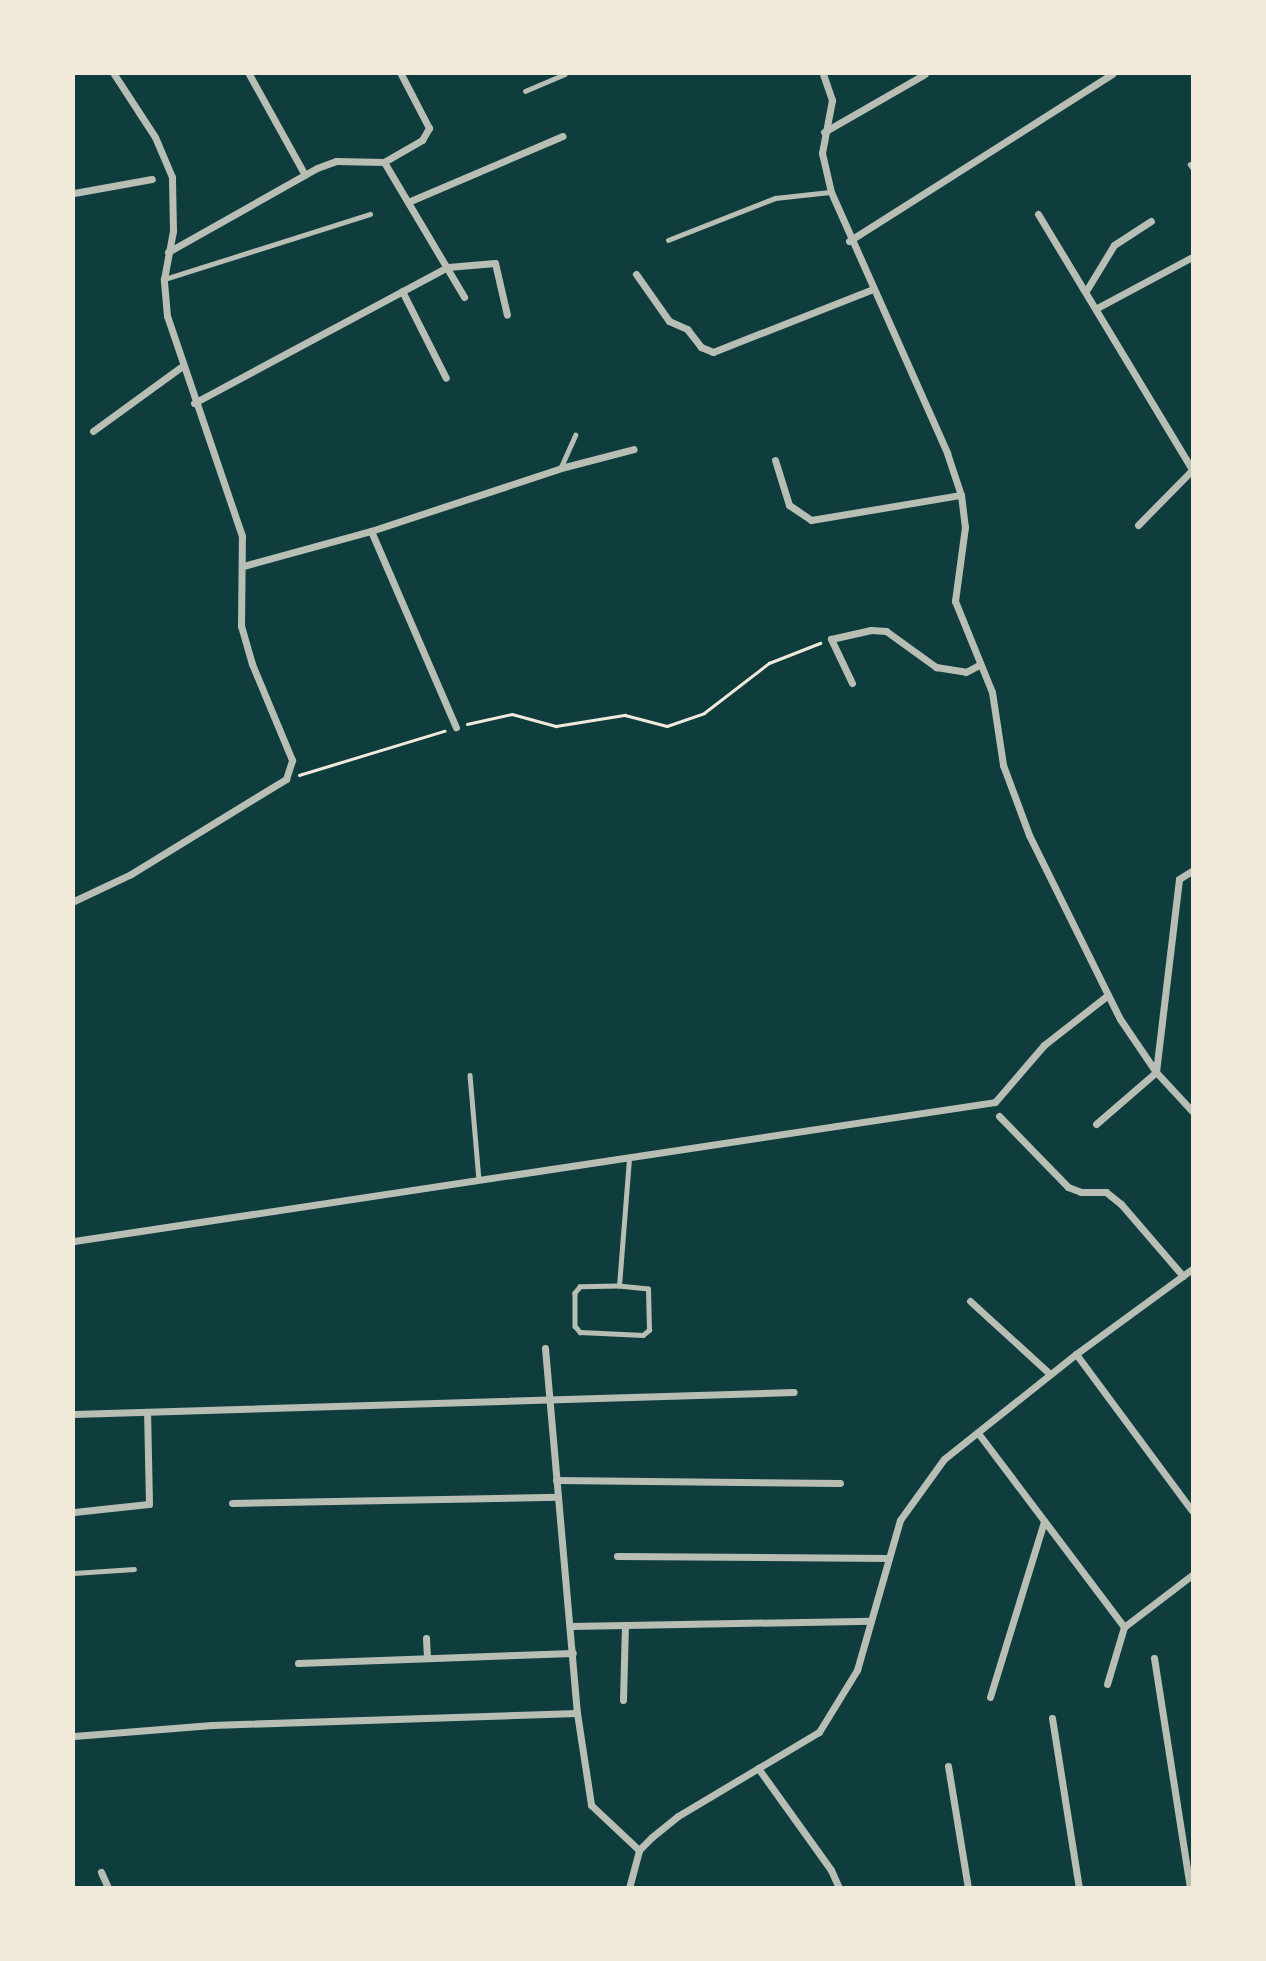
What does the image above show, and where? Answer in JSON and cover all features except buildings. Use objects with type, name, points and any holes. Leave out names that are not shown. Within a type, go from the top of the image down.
[{"type":"street","points":[[74,901],[155,861],[286,779],[292,760],[252,664],[241,626],[242,536],[181,368],[167,316],[164,279],[173,231],[172,177],[155,136],[114,74]]},
{"type":"street","points":[[249,74],[305,175]]},
{"type":"street","points":[[168,251],[305,175],[336,161],[384,162],[429,132],[401,74]]},
{"type":"street","points":[[822,74],[832,100],[822,153],[831,192],[849,241],[947,453],[961,495],[965,527],[955,601],[992,692],[1003,765],[1029,835],[1108,995],[1156,1072],[1192,1111]]},
{"type":"street","points":[[824,132],[925,74]]},
{"type":"street","points":[[849,241],[1112,74]]},
{"type":"street","points":[[408,202],[563,136]]},
{"type":"street","points":[[384,162],[464,297]]},
{"type":"street","points":[[74,193],[152,179]]},
{"type":"street","points":[[1038,214],[1192,469],[1138,524]]},
{"type":"street","points":[[1086,291],[1114,245],[1151,221]]},
{"type":"street","points":[[1097,308],[1192,257]]},
{"type":"street","points":[[194,403],[448,267],[495,262],[507,316]]},
{"type":"street","points":[[636,274],[669,321],[687,329],[701,346],[713,352],[873,289]]},
{"type":"street","points":[[402,291],[446,378]]},
{"type":"street","points":[[93,432],[181,368]]},
{"type":"street","points":[[243,566],[371,531],[561,468],[634,449]]},
{"type":"street","points":[[775,460],[789,505],[811,520],[961,495]]},
{"type":"street","points":[[371,531],[456,727]]},
{"type":"street","points":[[852,683],[831,639],[886,631],[936,667],[966,671],[979,665]]},
{"type":"street","points":[[1096,1124],[1156,1072],[1180,879],[1192,871]]},
{"type":"street","points":[[74,1241],[995,1102],[1044,1045],[1108,995]]},
{"type":"street","points":[[999,1116],[1068,1187],[1106,1192],[1121,1204],[1183,1276]]},
{"type":"street","points":[[629,1888],[639,1850],[678,1816],[819,1731],[857,1670],[900,1520],[923,1482],[1050,1374],[1192,1269]]},
{"type":"street","points":[[970,1301],[1050,1374]]},
{"type":"street","points":[[545,1348],[577,1713],[591,1805],[639,1850]]},
{"type":"street","points":[[1076,1354],[1192,1511]]},
{"type":"street","points":[[74,1414],[794,1392]]},
{"type":"street","points":[[74,1512],[149,1504],[147,1412]]},
{"type":"street","points":[[978,1433],[1124,1627]]},
{"type":"street","points":[[556,1480],[840,1483]]},
{"type":"street","points":[[232,1503],[558,1497]]},
{"type":"street","points":[[990,1697],[1044,1521]]},
{"type":"street","points":[[617,1556],[889,1558]]},
{"type":"street","points":[[1107,1684],[1124,1627],[1192,1575]]},
{"type":"street","points":[[570,1626],[871,1621]]},
{"type":"street","points":[[622,1700],[625,1625]]},
{"type":"street","points":[[426,1638],[427,1658]]},
{"type":"street","points":[[298,1663],[573,1653]]},
{"type":"street","points":[[1154,1658],[1190,1888]]},
{"type":"street","points":[[74,1736],[212,1726],[577,1713]]},
{"type":"street","points":[[1052,1718],[1079,1888]]},
{"type":"street","points":[[948,1766],[968,1888]]},
{"type":"street","points":[[758,1768],[831,1870],[839,1888]]},
{"type":"street","points":[[101,1872],[108,1888]]},
{"type":"lane","points":[[525,91],[565,74]]},
{"type":"lane","points":[[668,240],[775,198],[831,192]]},
{"type":"lane","points":[[164,279],[370,214]]},
{"type":"lane","points":[[561,468],[575,435]]},
{"type":"lane","points":[[470,1075],[479,1180]]},
{"type":"lane","points":[[619,1286],[629,1157]]},
{"type":"lane","points":[[619,1286],[648,1289],[647,1332],[580,1332],[575,1326],[575,1293],[580,1287],[619,1286]]},
{"type":"lane","points":[[74,1573],[134,1569]]},
{"type":"path","points":[[286,779],[456,727],[512,714],[556,726],[625,715],[667,726],[704,713],[769,663],[831,639]]}]
